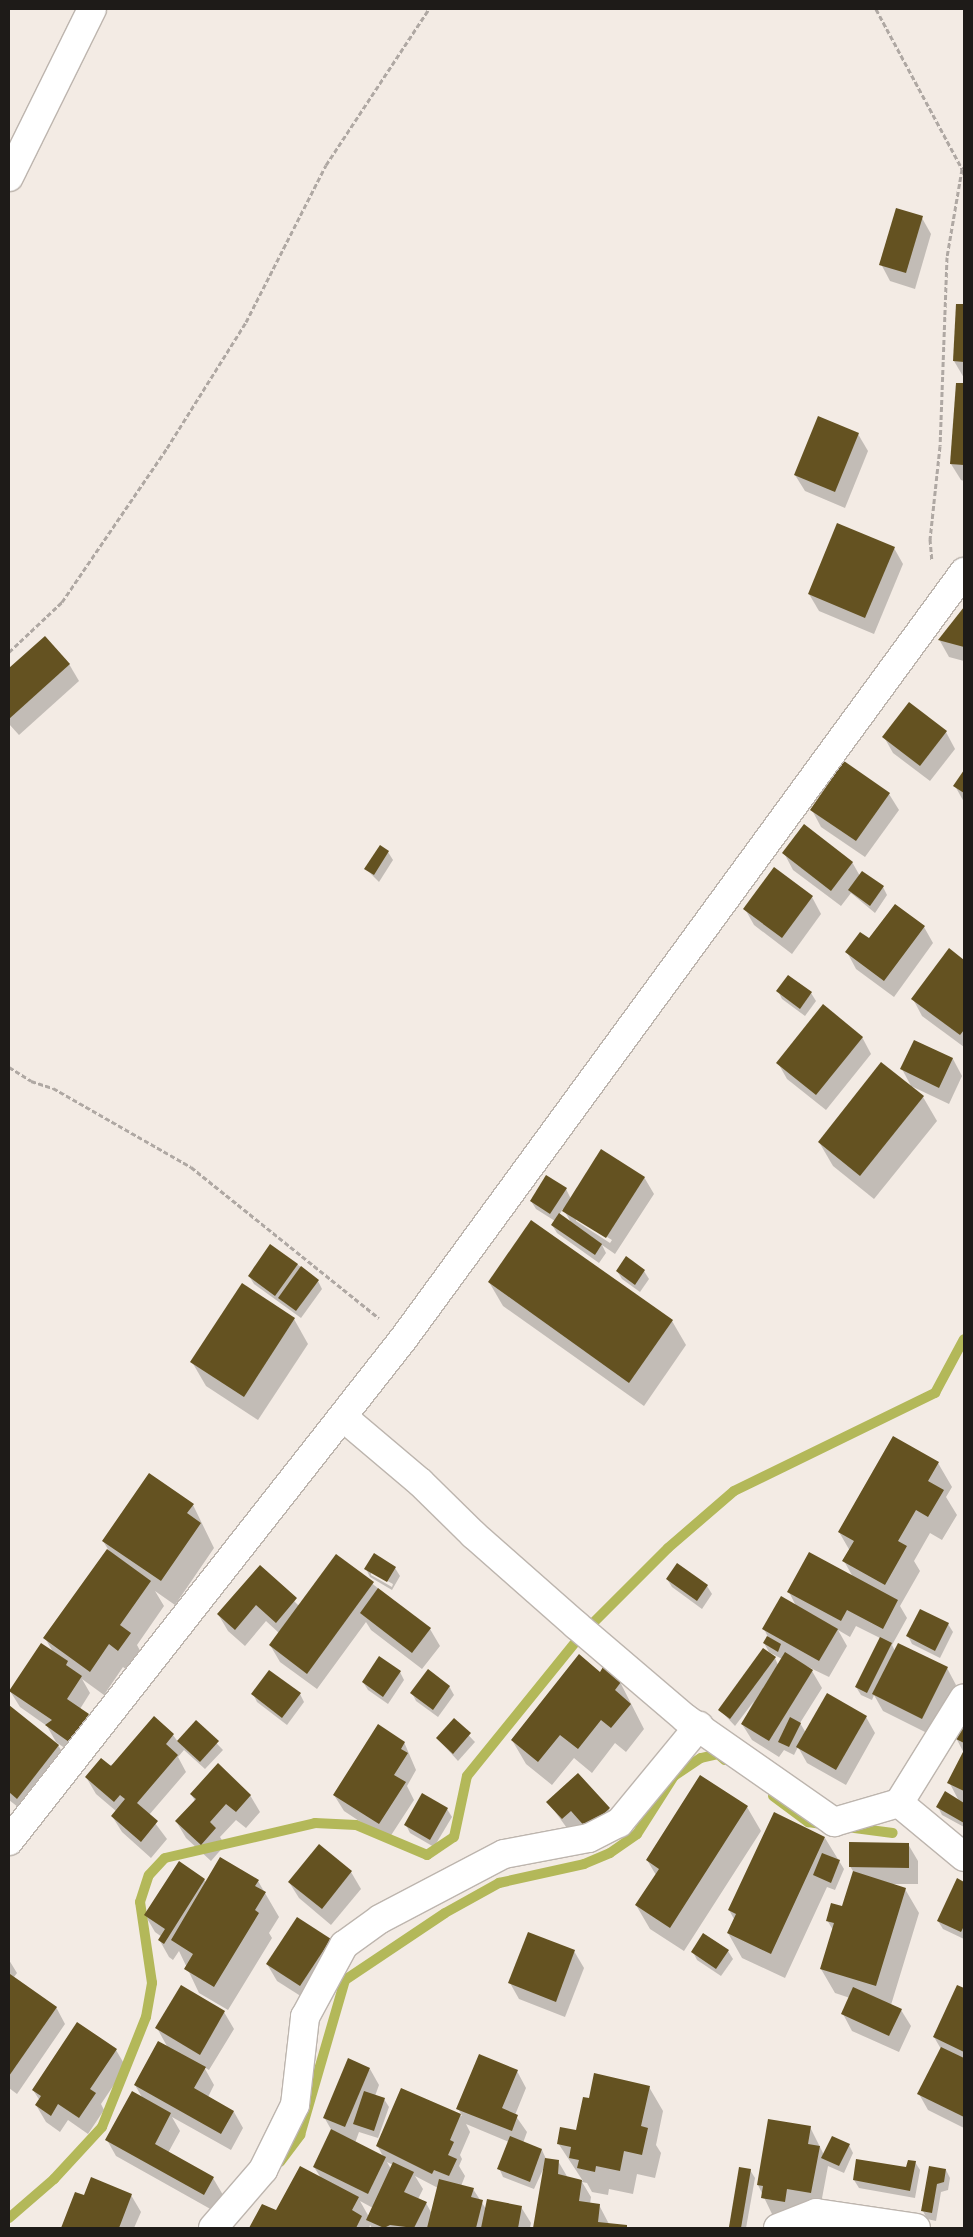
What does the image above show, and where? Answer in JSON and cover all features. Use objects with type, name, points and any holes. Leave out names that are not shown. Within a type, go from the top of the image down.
[{"type":"street","points":[[9,177],[92,9]]},
{"type":"street","points":[[9,1841],[404,1338],[964,572]]},
{"type":"street","points":[[342,1417],[420,1482],[474,1535],[576,1625],[699,1726],[834,1822],[899,1803],[964,1698]]},
{"type":"street","points":[[214,2228],[263,2170],[295,2105],[305,2017],[344,1946],[380,1919],[504,1854],[589,1838],[619,1823],[699,1726]]},
{"type":"street","points":[[899,1803],[964,1858]]},
{"type":"street","points":[[778,2228],[816,2213],[916,2228]]},
{"type":"path","points":[[9,652],[62,602],[167,448],[246,322],[326,165],[429,9]]},
{"type":"path","points":[[876,9],[962,169],[947,257],[940,446],[930,539],[937,607]]},
{"type":"path","points":[[9,1067],[31,1081],[53,1088],[191,1167],[404,1338]]},
{"type":"building","points":[[896,208],[923,216],[906,273],[879,265]]},
{"type":"building","points":[[956,304],[964,304],[964,362],[953,361]]},
{"type":"building","points":[[956,383],[964,383],[964,465],[950,464]]},
{"type":"building","points":[[818,416],[859,433],[835,492],[794,475]]},
{"type":"building","points":[[837,523],[895,547],[865,618],[808,594]]},
{"type":"building","points":[[964,607],[964,647],[938,640]]},
{"type":"building","points":[[45,636],[70,664],[9,719],[9,668]]},
{"type":"building","points":[[909,702],[947,731],[920,766],[882,737]]},
{"type":"building","points":[[844,761],[890,793],[856,841],[810,810]]},
{"type":"building","points":[[964,770],[964,793],[953,786]]},
{"type":"building","points":[[804,824],[853,862],[831,891],[782,853]]},
{"type":"building","points":[[380,845],[389,851],[374,875],[364,869]]},
{"type":"building","points":[[774,867],[813,896],[782,938],[743,909]]},
{"type":"building","points":[[862,871],[884,886],[870,906],[848,890]]},
{"type":"building","points":[[895,904],[925,926],[884,981],[845,952],[860,932],[869,938]]},
{"type":"building","points":[[949,948],[964,960],[964,1030],[960,1035],[911,999]]},
{"type":"building","points":[[788,975],[812,992],[800,1009],[776,991]]},
{"type":"building","points":[[823,1004],[863,1037],[816,1095],[776,1063]]},
{"type":"building","points":[[914,1040],[953,1058],[939,1088],[900,1069]]},
{"type":"building","points":[[881,1062],[924,1096],[860,1176],[818,1142]]},
{"type":"building","points":[[601,1149],[645,1177],[606,1238],[562,1211]]},
{"type":"building","points":[[546,1175],[567,1188],[550,1214],[530,1201]]},
{"type":"building","points":[[559,1213],[602,1244],[595,1255],[551,1225]]},
{"type":"building","points":[[531,1220],[673,1320],[629,1383],[488,1282]]},
{"type":"building","points":[[270,1244],[298,1264],[275,1296],[248,1276]]},
{"type":"building","points":[[626,1256],[645,1270],[635,1285],[616,1271]]},
{"type":"building","points":[[301,1266],[319,1280],[296,1311],[278,1298]]},
{"type":"building","points":[[242,1283],[295,1318],[244,1397],[190,1362]]},
{"type":"building","points":[[893,1436],[939,1462],[928,1481],[944,1490],[928,1517],[916,1510],[898,1541],[907,1546],[885,1585],[842,1561],[854,1541],[838,1532]]},
{"type":"building","points":[[149,1473],[194,1504],[187,1513],[201,1523],[161,1581],[102,1541]]},
{"type":"building","points":[[107,1549],[151,1581],[120,1625],[131,1633],[118,1651],[109,1644],[90,1672],[43,1638]]},
{"type":"building","points":[[809,1552],[898,1600],[883,1629],[847,1610],[841,1621],[787,1592]]},
{"type":"building","points":[[374,1553],[396,1567],[387,1582],[364,1569]]},
{"type":"building","points":[[336,1554],[374,1582],[307,1674],[269,1645]]},
{"type":"building","points":[[677,1563],[708,1585],[697,1601],[666,1579]]},
{"type":"building","points":[[260,1565],[297,1598],[276,1623],[256,1605],[235,1630],[217,1614]]},
{"type":"building","points":[[378,1588],[431,1628],[412,1653],[360,1613]]},
{"type":"building","points":[[781,1596],[838,1629],[819,1661],[762,1629]]},
{"type":"building","points":[[920,1609],[949,1623],[935,1651],[906,1636]]},
{"type":"building","points":[[767,1636],[781,1644],[778,1652],[763,1643]]},
{"type":"building","points":[[880,1637],[892,1643],[867,1693],[855,1687]]},
{"type":"building","points":[[41,1643],[68,1661],[66,1665],[82,1676],[67,1699],[89,1714],[69,1742],[45,1725],[52,1720],[9,1691]]},
{"type":"building","points":[[898,1643],[948,1667],[922,1719],[872,1694]]},
{"type":"building","points":[[763,1648],[776,1657],[730,1719],[718,1710]]},
{"type":"building","points":[[785,1652],[813,1670],[769,1741],[741,1724]]},
{"type":"building","points":[[579,1654],[600,1672],[603,1667],[621,1682],[615,1690],[631,1704],[611,1728],[601,1720],[578,1749],[560,1735],[538,1762],[511,1740]]},
{"type":"building","points":[[379,1656],[401,1671],[383,1697],[362,1682]]},
{"type":"building","points":[[428,1669],[450,1686],[433,1710],[410,1693]]},
{"type":"building","points":[[269,1670],[301,1693],[282,1718],[251,1694]]},
{"type":"building","points":[[827,1693],[867,1716],[836,1770],[796,1747]]},
{"type":"building","points":[[9,1705],[59,1745],[17,1799],[9,1792]]},
{"type":"building","points":[[154,1716],[174,1734],[166,1744],[178,1755],[137,1803],[158,1821],[141,1842],[111,1816],[125,1799],[120,1795],[114,1802],[85,1777],[101,1758],[111,1766]]},
{"type":"building","points":[[790,1717],[801,1723],[789,1747],[778,1742]]},
{"type":"building","points":[[454,1718],[471,1733],[453,1754],[436,1738]]},
{"type":"building","points":[[964,1718],[964,1743],[954,1738]]},
{"type":"building","points":[[196,1720],[219,1741],[200,1762],[177,1741]]},
{"type":"building","points":[[378,1724],[405,1742],[401,1749],[408,1753],[394,1775],[406,1782],[379,1824],[333,1795]]},
{"type":"building","points":[[964,1750],[964,1791],[947,1783]]},
{"type":"building","points":[[218,1763],[251,1795],[236,1812],[226,1804],[210,1822],[216,1828],[201,1845],[175,1821],[196,1799],[190,1794]]},
{"type":"building","points":[[578,1773],[610,1808],[587,1829],[571,1811],[562,1819],[546,1802]]},
{"type":"building","points":[[700,1775],[748,1806],[670,1928],[635,1905],[659,1869],[646,1860]]},
{"type":"building","points":[[945,1791],[964,1803],[964,1823],[936,1807]]},
{"type":"building","points":[[422,1793],[448,1808],[430,1840],[404,1825]]},
{"type":"building","points":[[774,1812],[825,1837],[771,1954],[727,1933],[736,1914],[728,1910]]},
{"type":"building","points":[[849,1842],[909,1843],[909,1868],[849,1867]]},
{"type":"building","points":[[319,1844],[352,1871],[322,1909],[288,1882]]},
{"type":"building","points":[[822,1853],[840,1860],[831,1883],[813,1875]]},
{"type":"building","points":[[220,1857],[259,1880],[255,1886],[266,1892],[255,1910],[259,1913],[214,1987],[184,1969],[193,1954],[171,1940]]},
{"type":"building","points":[[179,1861],[205,1879],[164,1944],[158,1940],[165,1929],[144,1915]]},
{"type":"building","points":[[853,1871],[906,1888],[876,1986],[820,1969],[834,1923],[826,1921],[831,1903],[842,1906]]},
{"type":"building","points":[[957,1878],[964,1882],[964,1926],[961,1932],[937,1921]]},
{"type":"building","points":[[297,1917],[331,1939],[300,1986],[266,1964]]},
{"type":"building","points":[[528,1932],[575,1950],[556,2002],[508,1983]]},
{"type":"building","points":[[703,1933],[729,1950],[716,1969],[691,1952]]},
{"type":"building","points":[[10,1974],[57,2007],[9,2076],[9,1976]]},
{"type":"building","points":[[181,1985],[225,2011],[200,2055],[155,2028]]},
{"type":"building","points":[[957,1985],[964,1988],[964,2052],[933,2037]]},
{"type":"building","points":[[853,1987],[902,2009],[889,2036],[841,2014]]},
{"type":"building","points":[[77,2022],[117,2049],[90,2089],[96,2093],[79,2118],[58,2104],[51,2116],[35,2105],[41,2096],[32,2090]]},
{"type":"building","points":[[158,2041],[206,2067],[194,2088],[234,2111],[221,2134],[134,2085]]},
{"type":"building","points":[[941,2047],[964,2058],[964,2117],[917,2094]]},
{"type":"building","points":[[479,2054],[518,2070],[502,2108],[518,2115],[512,2131],[456,2109]]},
{"type":"building","points":[[348,2058],[370,2068],[345,2127],[323,2118]]},
{"type":"building","points":[[594,2073],[650,2086],[641,2126],[648,2128],[642,2155],[624,2151],[620,2171],[596,2166],[595,2172],[577,2168],[579,2160],[569,2158],[571,2147],[557,2144],[560,2127],[576,2130],[583,2097],[589,2098]]},
{"type":"building","points":[[401,2088],[461,2114],[450,2140],[454,2142],[448,2155],[457,2159],[449,2176],[434,2170],[432,2174],[376,2146]]},
{"type":"building","points":[[132,2091],[171,2113],[155,2144],[214,2177],[204,2195],[105,2140]]},
{"type":"building","points":[[364,2091],[385,2098],[374,2131],[353,2124]]},
{"type":"building","points":[[768,2119],[811,2126],[808,2144],[820,2146],[811,2193],[787,2189],[785,2202],[761,2198],[763,2186],[757,2185]]},
{"type":"building","points":[[331,2129],[386,2157],[368,2194],[313,2167]]},
{"type":"building","points":[[510,2136],[542,2149],[530,2182],[497,2169]]},
{"type":"building","points":[[832,2136],[850,2144],[839,2166],[821,2158]]},
{"type":"building","points":[[545,2158],[559,2160],[558,2174],[582,2180],[579,2201],[600,2204],[598,2222],[627,2225],[627,2228],[533,2228]]},
{"type":"building","points":[[856,2159],[906,2167],[908,2160],[916,2161],[910,2191],[853,2180]]},
{"type":"building","points":[[393,2162],[414,2172],[404,2192],[427,2202],[414,2228],[390,2225],[384,2228],[366,2220]]},
{"type":"building","points":[[300,2166],[359,2197],[352,2210],[362,2216],[356,2228],[249,2228],[262,2204],[276,2210]]},
{"type":"building","points":[[929,2166],[946,2169],[944,2182],[937,2184],[932,2213],[921,2211]]},
{"type":"building","points":[[739,2167],[751,2169],[741,2228],[735,2228],[729,2227]]},
{"type":"building","points":[[91,2177],[132,2194],[119,2228],[61,2228],[75,2192],[84,2195]]},
{"type":"building","points":[[439,2179],[474,2188],[471,2197],[483,2200],[476,2228],[427,2228]]},
{"type":"building","points":[[487,2199],[522,2206],[518,2228],[481,2228]]},
{"type":"waterway","points":[[590,1626],[668,1548],[734,1491],[935,1393],[964,1339]]},
{"type":"waterway","points":[[9,2218],[54,2179],[102,2127],[146,2017],[152,1983],[140,1902],[149,1875],[165,1858],[315,1823],[356,1825],[427,1855],[454,1837],[467,1776],[574,1644]]},
{"type":"waterway","points":[[280,2162],[300,2135],[345,1980],[445,1913],[499,1883],[584,1864],[610,1853],[637,1834],[674,1776],[701,1758],[718,1754],[725,1760]]},
{"type":"waterway","points":[[773,1796],[808,1822],[822,1824]]},
{"type":"waterway","points":[[847,1827],[893,1833]]}]
